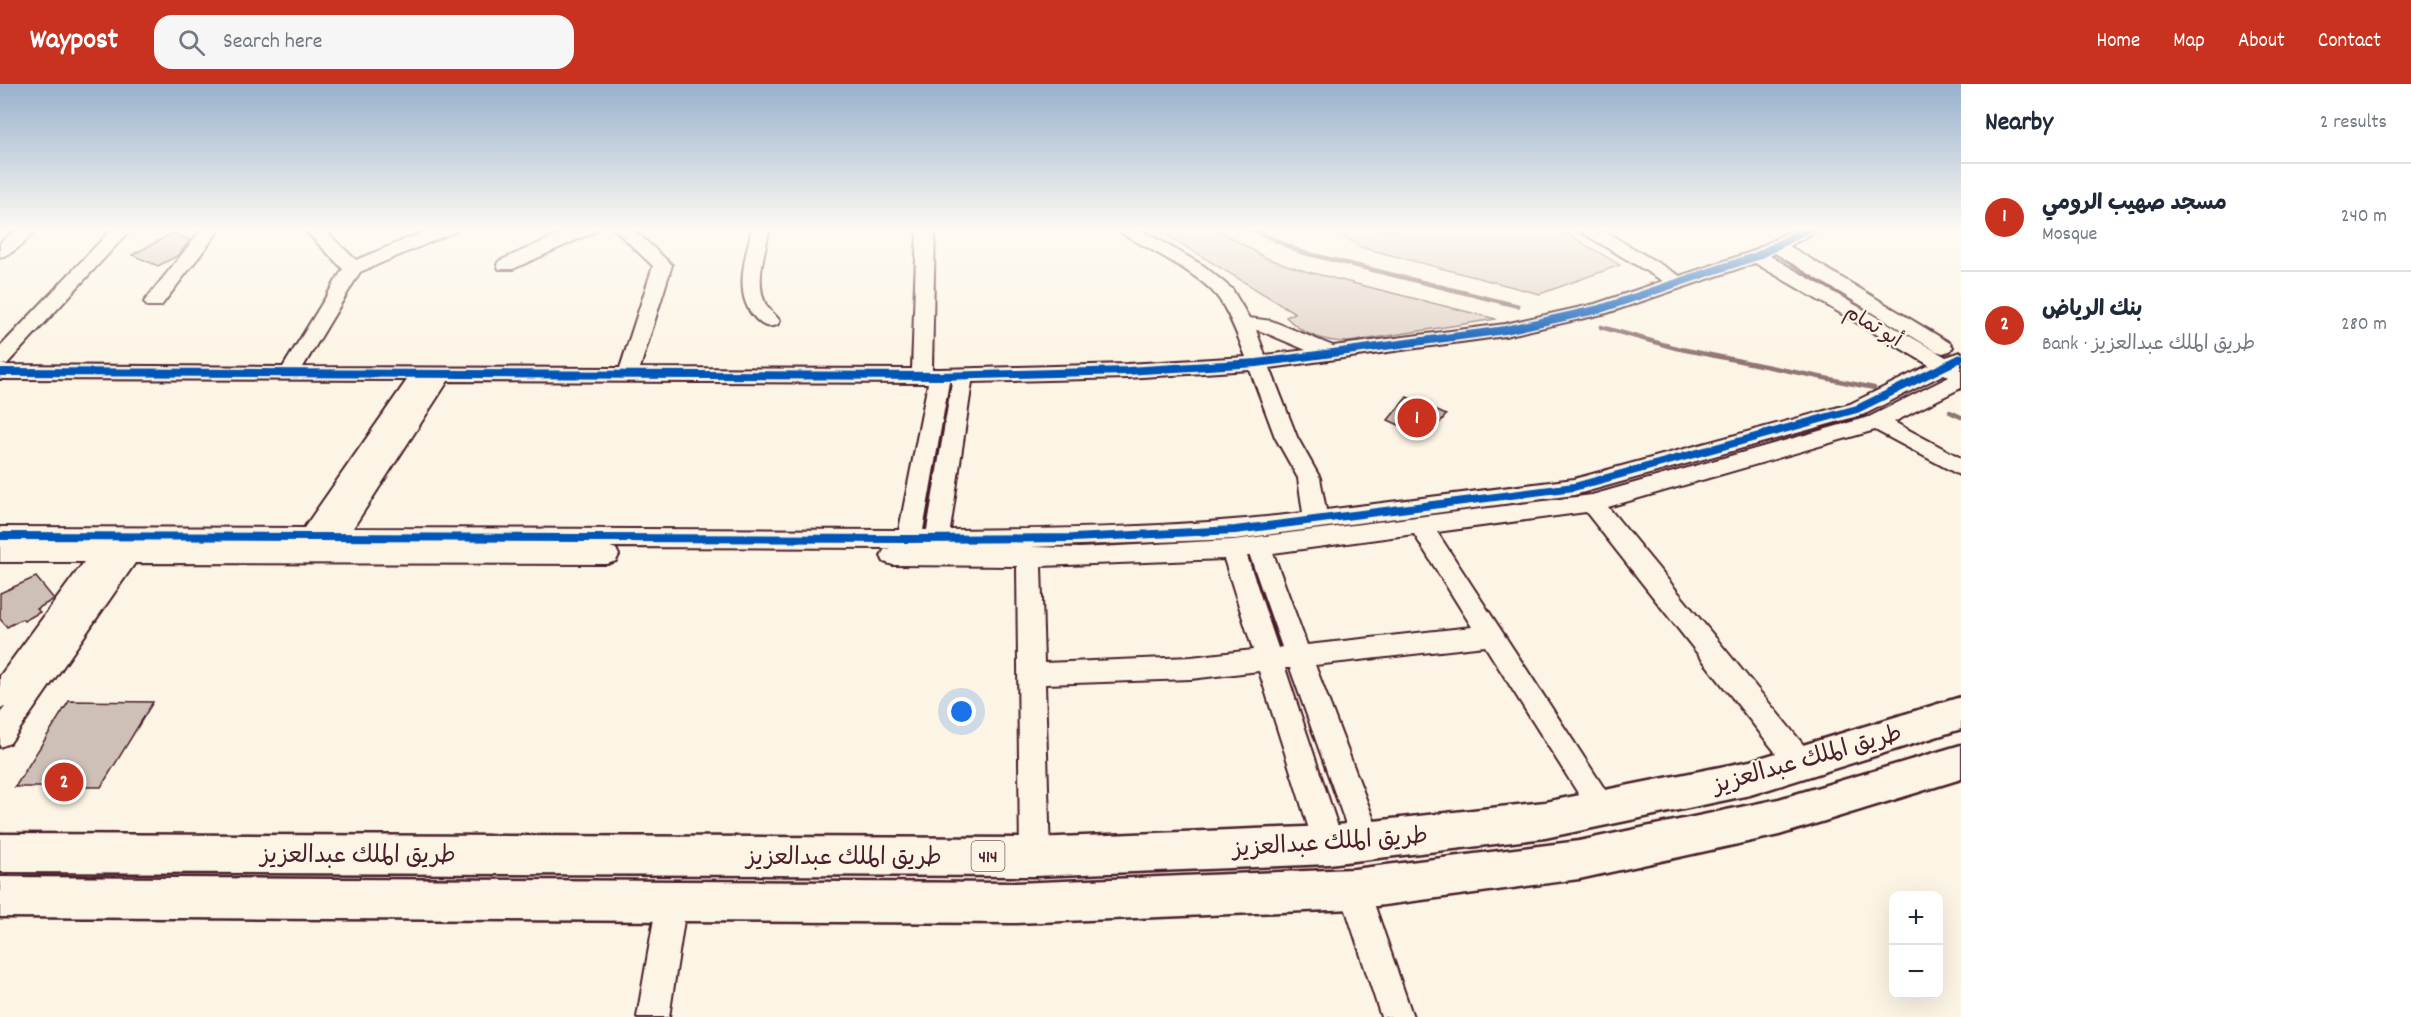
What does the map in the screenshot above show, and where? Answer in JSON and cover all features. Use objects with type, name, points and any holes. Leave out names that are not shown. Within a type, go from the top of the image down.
[{"type":"highway","name":"طريق الملك عبدالعزيز","points":[[0,853],[1035,856],[1348,843],[1545,820],[1750,778],[1961,713]]},
{"type":"highway","points":[[0,897],[1016,903],[1354,889],[1579,860],[1779,817],[1961,762]]},
{"type":"street","points":[[0,359],[82,272]]},
{"type":"street","points":[[154,302],[178,272]]},
{"type":"street","points":[[289,373],[351,272]]},
{"type":"street","points":[[628,375],[661,272]]},
{"type":"street","points":[[753,272],[751,296],[760,314],[770,321]]},
{"type":"street","points":[[909,539],[931,376],[927,272]]},
{"type":"street","points":[[1199,272],[1225,293],[1243,323],[1286,437],[1309,478],[1316,520]]},
{"type":"street","points":[[1660,272],[1679,283]]},
{"type":"street","points":[[0,372],[963,376],[1127,371],[1257,363],[1504,330],[1600,309],[1712,272]]},
{"type":"street","name":"أبو تمام","points":[[1785,272],[1958,367]]},
{"type":"street","name":"أبو تمام","points":[[1814,272],[1958,367]]},
{"type":"street","points":[[1243,323],[1265,324],[1331,353]]},
{"type":"street","points":[[0,553],[119,548],[311,545],[1080,557],[1245,548],[1592,503],[1877,422],[1958,367]]},
{"type":"street","points":[[311,545],[335,537],[938,539],[1073,538],[1224,531],[1574,487],[1857,409],[1958,367]]},
{"type":"street","points":[[335,537],[432,374]]},
{"type":"street","points":[[311,545],[432,374]]},
{"type":"street","points":[[938,539],[963,376]]},
{"type":"street","points":[[1877,422],[1961,468]]},
{"type":"street","points":[[1592,503],[1801,763]]},
{"type":"street","points":[[1421,526],[1603,808]]},
{"type":"street","points":[[0,536],[119,548]]},
{"type":"street","points":[[0,697],[119,548]]},
{"type":"street","points":[[0,735],[119,548]]},
{"type":"street","points":[[1245,548],[1298,656],[1348,843]]},
{"type":"street","points":[[1245,548],[1269,660],[1348,843]]},
{"type":"street","points":[[1029,556],[1035,856]]},
{"type":"street","points":[[1032,674],[1191,668],[1491,635]]},
{"type":"street","points":[[1354,889],[1397,1017]]},
{"type":"street","points":[[653,1017],[672,901]]},
{"type":"shaded area","points":[[1227,272],[1307,272],[1496,319],[1349,342],[1331,341],[1307,333],[1286,317],[1295,313]]},
{"type":"shaded area","points":[[1454,272],[1602,272],[1540,294]]},
{"type":"building","points":[[1407,397],[1446,415],[1427,438],[1388,420]]},
{"type":"building","points":[[36,577],[54,599],[37,609],[40,612],[7,627],[0,619],[0,593]]},
{"type":"building","points":[[69,701],[153,702],[101,787],[15,787]]},
{"type":"waterway","points":[[1380,272],[1518,306]]},
{"type":"waterway","points":[[1601,327],[1676,348],[1874,388]]},
{"type":"waterway","points":[[1950,412],[1961,417]]},
{"type":"cycle path","points":[[0,372],[940,376],[1127,371],[1257,363],[1505,330],[1600,309],[1711,272]]},
{"type":"cycle path","points":[[0,536],[909,539],[1073,538],[1235,530],[1574,487],[1857,409],[1961,358]]},
{"type":"place","name":"مسجد صهيب الرومي","points":[[1417,418]]},
{"type":"place","name":"بنك الرياض","points":[[64,782]]}]
